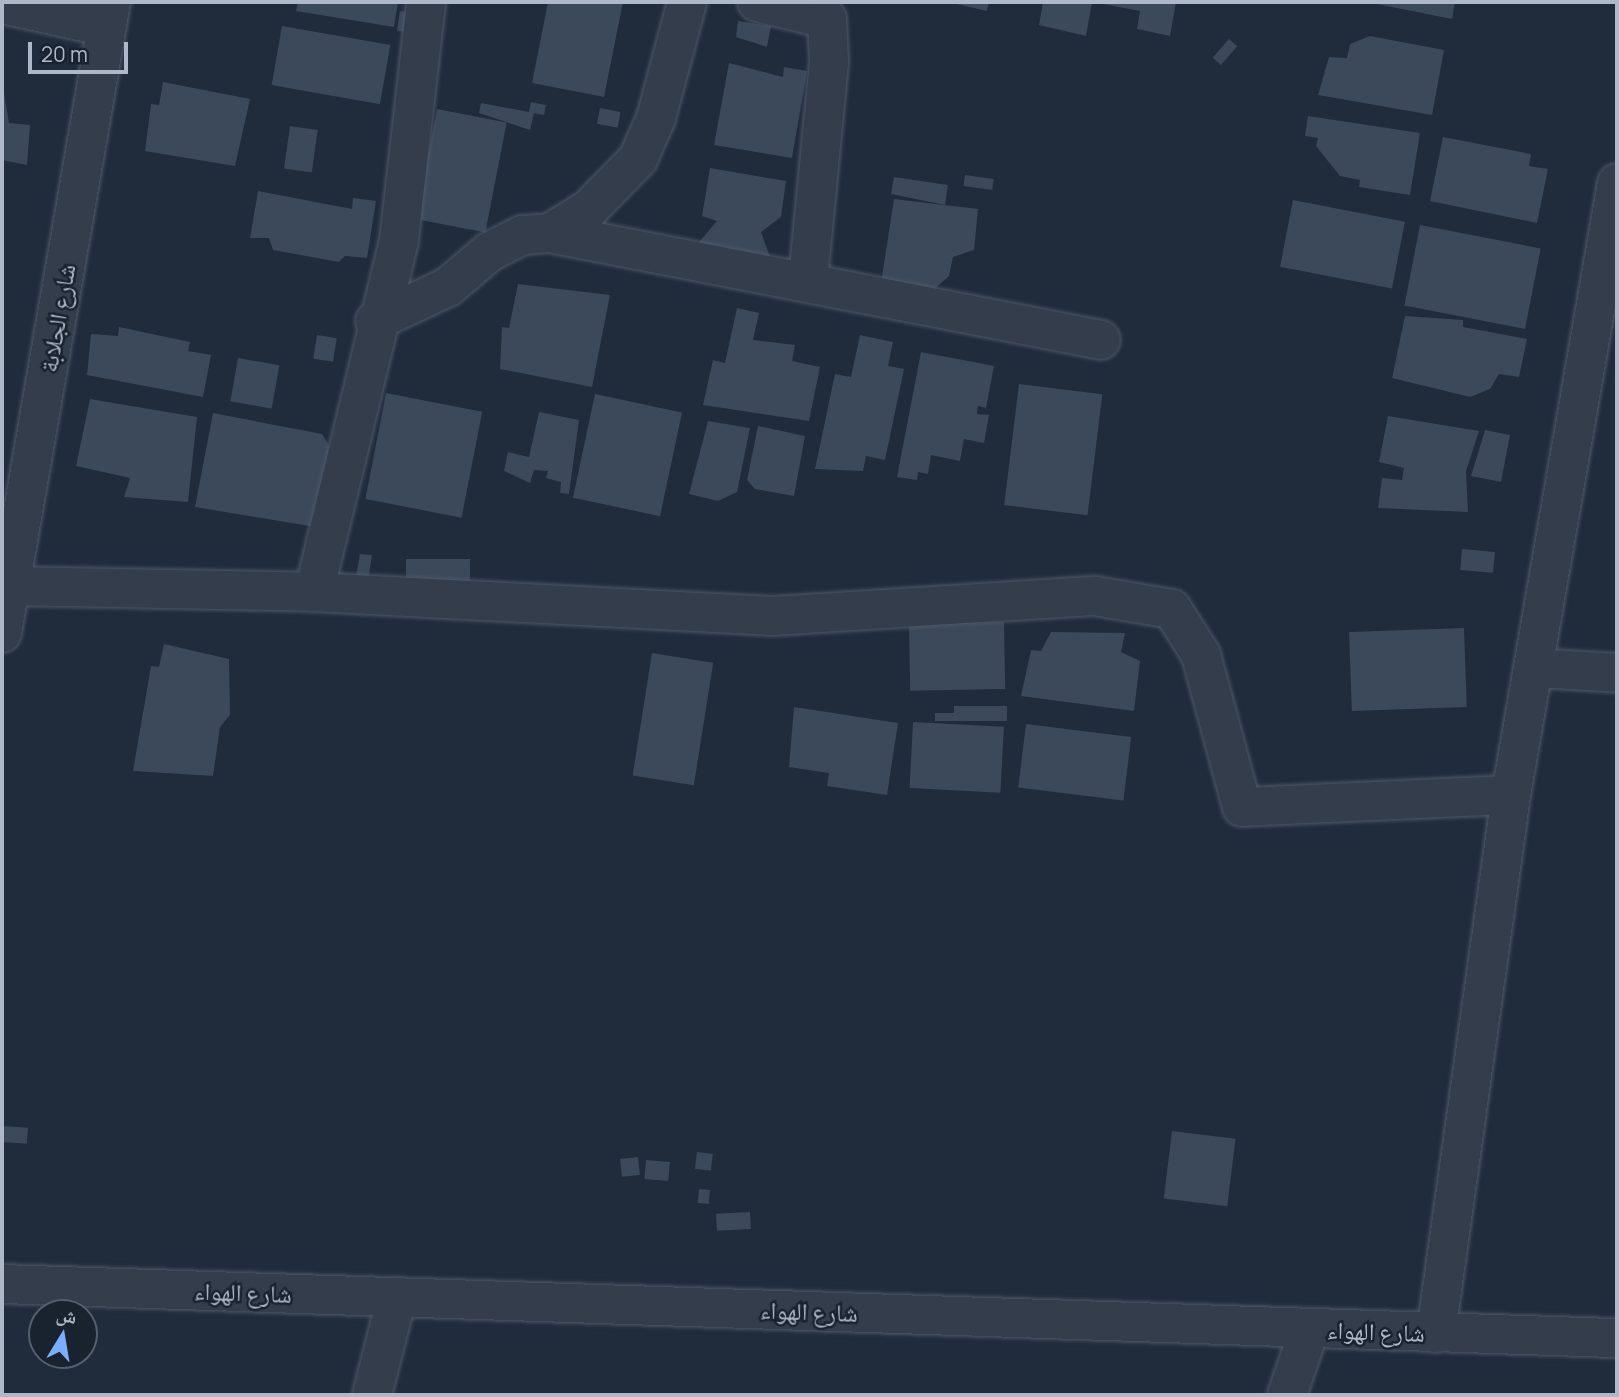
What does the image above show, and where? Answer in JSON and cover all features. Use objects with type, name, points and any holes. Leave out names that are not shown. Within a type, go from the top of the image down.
[{"type":"street","points":[[314,592],[375,321],[398,240],[426,2]]},
{"type":"street","points":[[550,233],[589,209],[638,159],[656,118],[687,2]]},
{"type":"street","points":[[757,2],[827,19],[829,62],[808,282]]},
{"type":"street","points":[[2,4],[109,15]]},
{"type":"street","name":"شارع الجلابة","points":[[2,633],[109,15]]},
{"type":"street","points":[[1436,1333],[1511,795],[1617,183]]},
{"type":"street","points":[[375,321],[448,287],[489,252],[523,234],[550,233],[1101,340]]},
{"type":"street","points":[[10,586],[314,592],[773,617],[1108,598],[1172,609],[1201,655],[1242,807],[1511,795]]},
{"type":"street","points":[[1534,668],[1617,673]]},
{"type":"street","name":"شارع الهواء","points":[[2,1284],[1617,1338]]},
{"type":"street","points":[[372,1395],[397,1297]]},
{"type":"street","points":[[1287,1395],[1310,1328]]},
{"type":"building","points":[[298,2],[398,2],[394,27],[296,11]]},
{"type":"building","points":[[548,2],[623,2],[604,97],[532,83]]},
{"type":"building","points":[[948,2],[989,2],[987,11]]},
{"type":"building","points":[[1043,2],[1092,2],[1086,36],[1039,25]]},
{"type":"building","points":[[1176,2],[1170,36],[1137,29],[1140,11],[1098,3]]},
{"type":"building","points":[[1367,2],[1455,2],[1452,19]]},
{"type":"building","points":[[400,11],[413,13],[410,33],[397,31]]},
{"type":"building","points":[[738,21],[771,26],[767,47],[736,37]]},
{"type":"building","points":[[282,26],[390,45],[380,104],[272,85]]},
{"type":"building","points":[[1370,36],[1444,50],[1432,115],[1318,95],[1329,57],[1347,58],[1350,44]]},
{"type":"building","points":[[1229,39],[1237,46],[1221,65],[1213,58]]},
{"type":"building","points":[[729,63],[783,77],[784,67],[807,71],[792,158],[714,145]]},
{"type":"building","points":[[2,81],[9,123],[30,125],[27,165],[2,160]]},
{"type":"building","points":[[163,82],[250,99],[235,166],[145,151],[151,104],[159,105]]},
{"type":"building","points":[[531,102],[546,105],[544,115],[534,113],[530,130],[479,113],[481,103],[529,112]]},
{"type":"building","points":[[600,108],[621,112],[618,128],[597,124]]},
{"type":"building","points":[[437,109],[507,123],[485,232],[416,219]]},
{"type":"building","points":[[1308,116],[1420,133],[1410,195],[1359,187],[1360,180],[1340,176],[1316,146],[1318,138],[1305,136]]},
{"type":"building","points":[[290,126],[318,130],[312,172],[284,169]]},
{"type":"building","points":[[1443,137],[1531,154],[1529,166],[1548,169],[1537,223],[1430,201]]},
{"type":"building","points":[[710,168],[786,181],[781,217],[761,232],[772,263],[694,248],[717,221],[702,216]]},
{"type":"building","points":[[965,175],[994,179],[992,190],[963,186]]},
{"type":"building","points":[[894,177],[948,185],[945,205],[891,194]]},
{"type":"building","points":[[258,191],[352,209],[353,198],[376,201],[367,258],[345,256],[339,262],[273,250],[269,238],[250,238]]},
{"type":"building","points":[[894,199],[978,209],[974,250],[953,257],[949,276],[930,293],[881,283]]},
{"type":"building","points":[[1293,200],[1405,222],[1392,289],[1280,267]]},
{"type":"building","points":[[1420,225],[1541,248],[1525,329],[1404,305]]},
{"type":"building","points":[[518,284],[610,295],[592,387],[500,369],[502,327],[509,328]]},
{"type":"building","points":[[737,308],[759,313],[753,340],[795,345],[792,361],[820,367],[809,421],[703,405],[713,360],[725,363]]},
{"type":"building","points":[[1405,316],[1463,320],[1463,327],[1527,339],[1519,377],[1499,374],[1490,389],[1470,397],[1392,378]]},
{"type":"building","points":[[119,327],[190,342],[188,351],[211,355],[203,397],[87,375],[91,334],[118,336]]},
{"type":"building","points":[[317,335],[337,338],[333,362],[313,359]]},
{"type":"building","points":[[860,335],[893,342],[888,366],[904,369],[885,460],[866,456],[863,471],[815,469],[835,374],[851,377]]},
{"type":"building","points":[[921,352],[994,366],[986,408],[978,406],[977,414],[989,415],[984,443],[964,439],[960,461],[931,455],[928,474],[918,472],[917,480],[897,477]]},
{"type":"building","points":[[238,358],[279,365],[272,409],[230,401]]},
{"type":"building","points":[[1019,384],[1102,394],[1088,515],[1004,505]]},
{"type":"building","points":[[386,393],[482,412],[462,518],[365,499]]},
{"type":"building","points":[[595,394],[682,413],[660,516],[573,498]]},
{"type":"building","points":[[90,399],[197,417],[188,502],[124,497],[130,478],[76,466]]},
{"type":"building","points":[[539,412],[579,420],[569,494],[560,493],[561,482],[546,478],[548,471],[534,470],[530,483],[504,471],[508,452],[529,457]]},
{"type":"building","points":[[213,413],[322,434],[335,455],[321,528],[195,507]]},
{"type":"building","points":[[1388,416],[1479,431],[1466,471],[1468,512],[1378,508],[1382,478],[1402,480],[1404,468],[1379,462]]},
{"type":"building","points":[[708,421],[750,428],[737,492],[718,501],[689,494]]},
{"type":"building","points":[[758,426],[805,436],[794,496],[755,489],[747,480]]},
{"type":"building","points":[[1485,430],[1510,435],[1501,482],[1471,476]]},
{"type":"building","points":[[1462,549],[1495,552],[1493,573],[1460,570]]},
{"type":"building","points":[[360,554],[372,555],[367,588],[355,582]]},
{"type":"building","points":[[406,559],[470,559],[470,595],[406,595]]},
{"type":"building","points":[[1004,622],[1005,689],[910,691],[909,624]]},
{"type":"building","points":[[1464,628],[1467,707],[1352,711],[1349,632]]},
{"type":"building","points":[[1051,632],[1125,633],[1121,652],[1140,661],[1134,711],[1021,696],[1031,650],[1041,651]]},
{"type":"building","points":[[164,644],[229,659],[230,715],[220,727],[213,776],[133,771],[151,666],[159,667]]},
{"type":"building","points":[[652,653],[713,663],[694,785],[633,775]]},
{"type":"building","points":[[954,706],[1007,706],[1007,721],[935,721],[935,713],[954,713]]},
{"type":"building","points":[[794,707],[898,723],[887,795],[827,786],[829,773],[789,767]]},
{"type":"building","points":[[913,722],[1004,727],[1000,793],[910,788]]},
{"type":"building","points":[[1026,724],[1131,737],[1123,800],[1018,788]]},
{"type":"building","points":[[2,1126],[28,1128],[27,1144],[2,1142]]},
{"type":"building","points":[[1172,1131],[1236,1139],[1227,1206],[1164,1198]]},
{"type":"building","points":[[697,1152],[713,1154],[711,1171],[695,1169]]},
{"type":"building","points":[[638,1157],[640,1175],[622,1177],[620,1159]]},
{"type":"building","points":[[646,1160],[670,1162],[668,1181],[644,1179]]},
{"type":"building","points":[[699,1189],[710,1190],[709,1204],[698,1203]]},
{"type":"building","points":[[750,1212],[751,1229],[717,1231],[716,1214]]}]
